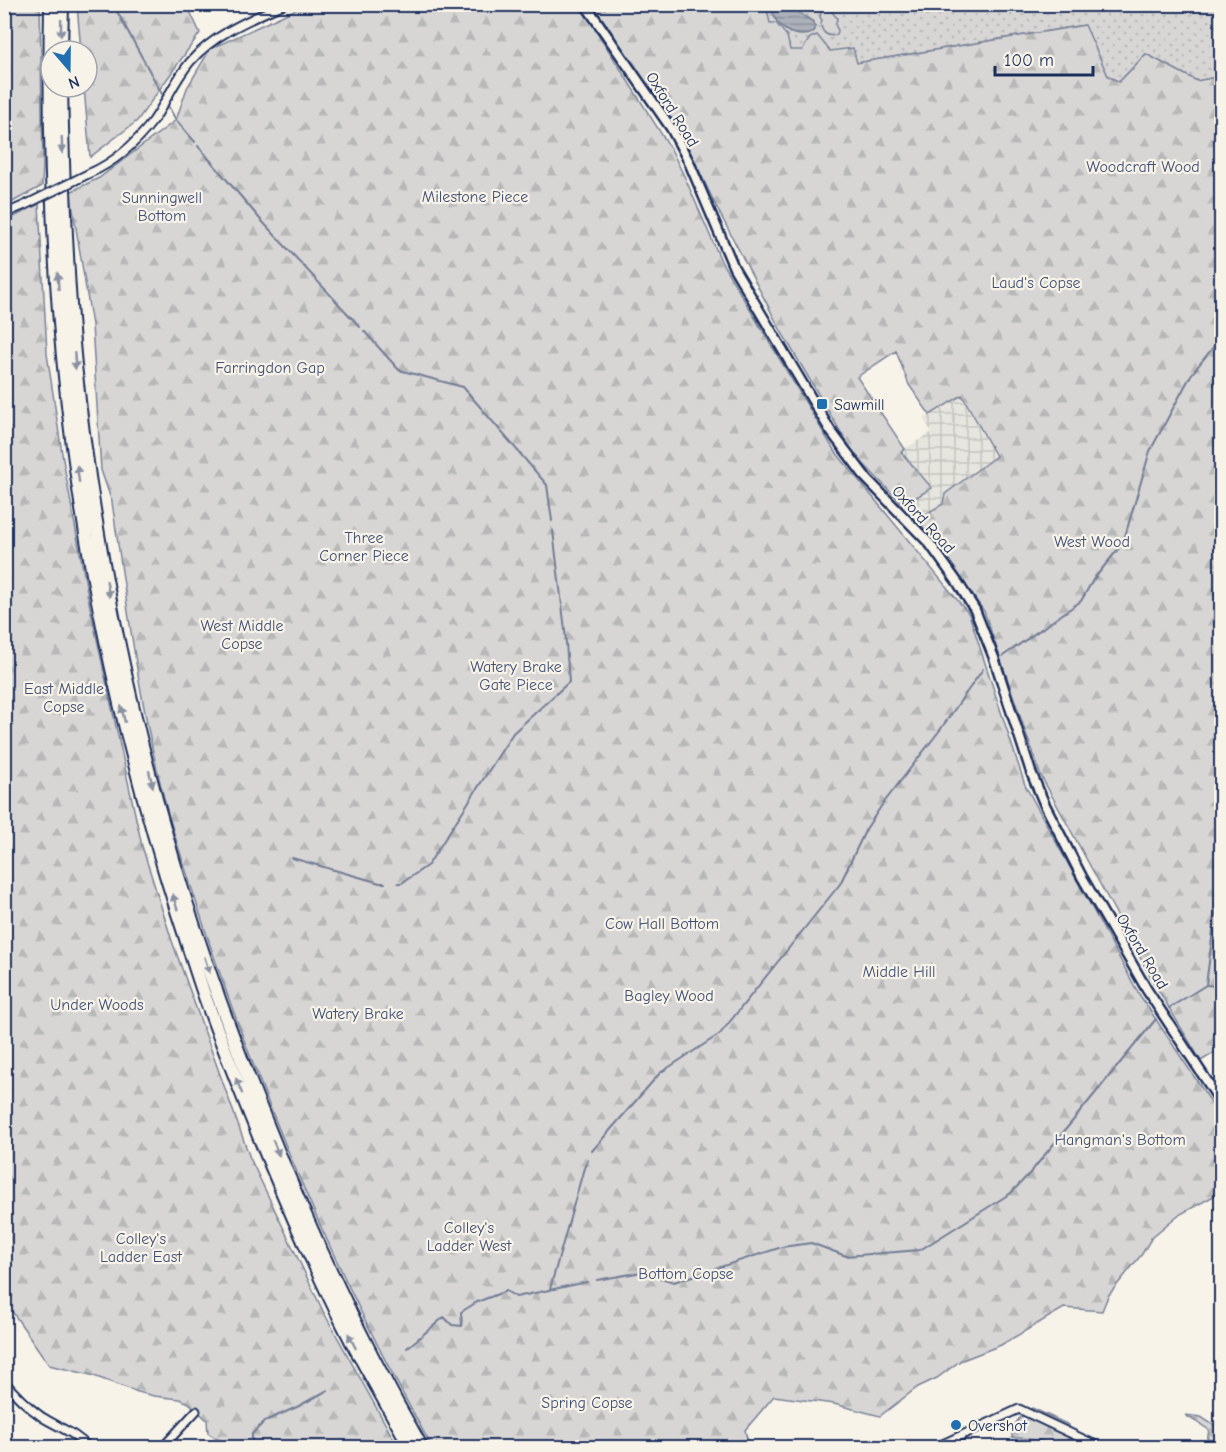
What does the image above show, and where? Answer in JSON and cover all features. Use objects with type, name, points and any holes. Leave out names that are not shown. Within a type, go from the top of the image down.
[{"type":"highway","points":[[51,4],[50,66],[54,218],[64,367],[87,532],[105,634],[128,735],[162,863],[202,990],[226,1054],[277,1180],[320,1275],[351,1340],[411,1448]]},
{"type":"highway","points":[[61,39],[62,4]]},
{"type":"highway","points":[[61,99],[65,229],[75,364],[86,446],[116,632],[158,805],[214,986],[288,1176],[329,1271],[394,1399],[422,1448]]},
{"type":"street","points":[[4,214],[114,160],[134,143],[153,120],[190,62],[206,46],[228,31],[284,4]]},
{"type":"street","name":"Oxford Road","points":[[585,4],[671,128],[689,162],[734,268],[830,430],[867,479],[930,544],[975,610],[994,658],[1031,772],[1044,803],[1082,877],[1147,990],[1221,1104]]},
{"type":"street","points":[[4,1381],[42,1417],[76,1436],[89,1448]]},
{"type":"street","points":[[934,1448],[1019,1409],[1102,1448]]},
{"type":"street","points":[[162,1448],[196,1412]]},
{"type":"shaded area","points":[[771,5],[787,5],[812,21],[815,30],[806,35],[789,32],[780,26]]},
{"type":"shaded area","points":[[961,395],[996,456],[945,494],[943,504],[917,519],[903,505],[932,489],[901,451],[932,432],[923,419]]},
{"type":"green space","points":[[4,5],[40,5],[39,99],[42,99],[42,186],[5,206]]},
{"type":"green space","points":[[77,5],[187,5],[200,33],[137,121],[90,157],[85,99],[99,99],[99,39],[80,39]]},
{"type":"green space","name":"Bagley Wood","points":[[305,5],[580,5],[671,149],[722,263],[834,450],[969,614],[1025,785],[1139,994],[1221,1117],[1221,1192],[1177,1216],[1152,1237],[1142,1254],[1108,1296],[1102,1311],[1064,1308],[1001,1345],[960,1361],[937,1378],[918,1387],[880,1416],[834,1404],[774,1396],[745,1430],[749,1447],[432,1447],[368,1325],[282,1138],[210,945],[167,810],[142,695],[112,502],[101,470],[92,325],[70,192],[99,178],[176,120],[187,88],[210,49]]},
{"type":"green space","points":[[593,5],[766,5],[770,23],[776,23],[787,36],[790,50],[802,50],[810,38],[817,35],[830,51],[853,48],[857,63],[1085,25],[1108,76],[1119,82],[1146,54],[1197,81],[1221,76],[1222,1048],[1201,1061],[1154,983],[1040,774],[984,611],[917,519],[943,504],[945,494],[996,456],[962,395],[930,415],[909,385],[896,351],[857,377],[905,449],[901,452],[932,488],[903,505],[853,453],[781,331],[683,137]]},
{"type":"green space","points":[[756,5],[1221,5],[1221,76],[1197,81],[1146,54],[1119,82],[1108,76],[1084,25],[772,79]]},
{"type":"green space","points":[[822,5],[830,6],[837,18],[837,35],[827,34],[823,30],[820,17]]},
{"type":"green space","points":[[39,204],[47,354],[63,460],[90,607],[142,846],[172,941],[250,1158],[323,1311],[398,1447],[238,1447],[208,1433],[207,1420],[189,1403],[180,1399],[138,1392],[91,1375],[49,1365],[5,1301],[4,222]]},
{"type":"green space","points":[[1032,1408],[1069,1425],[1070,1437],[1062,1447],[1046,1447],[1043,1441],[1012,1437],[1015,1424]]},
{"type":"green space","points":[[1185,1415],[1201,1417],[1218,1428],[1221,1427],[1221,1447],[1206,1447],[1209,1430]]},
{"type":"waterway","points":[[113,4],[162,94]]},
{"type":"waterway","points":[[168,106],[176,120],[195,142]]},
{"type":"waterway","points":[[198,146],[260,219],[360,327]]},
{"type":"waterway","points":[[364,331],[399,370],[463,387],[547,485],[552,521]]},
{"type":"waterway","points":[[1003,656],[1081,601],[1093,580],[1123,543],[1150,451],[1191,375],[1222,336]]},
{"type":"waterway","points":[[398,883],[402,883],[428,865],[513,733],[569,682],[553,531]]},
{"type":"waterway","points":[[592,1151],[660,1073],[720,1034],[840,884],[866,829],[983,669]]},
{"type":"waterway","points":[[292,858],[385,883]]},
{"type":"waterway","points":[[1169,1008],[1206,985],[1222,861]]},
{"type":"waterway","points":[[1207,985],[1222,987]]},
{"type":"waterway","points":[[597,1280],[642,1272],[674,1282],[782,1247],[811,1243],[846,1256],[920,1250],[1011,1193],[1156,1019]]},
{"type":"waterway","points":[[550,1289],[588,1160]]},
{"type":"waterway","points":[[407,1348],[444,1317],[452,1325],[462,1326],[461,1312],[477,1302],[506,1291],[516,1297],[587,1282]]},
{"type":"waterway","points":[[252,1444],[252,1434],[265,1421],[328,1390]]},
{"type":"place","name":"Sawmill","points":[[822,404]]},
{"type":"place","name":"Overshot","points":[[956,1425]]},
{"type":"park label","name":"Woodcraft Wood","points":[[1143,166]]},
{"type":"park label","name":"Milestone Piece","points":[[475,196]]},
{"type":"park label","name":"Sunningwell Bottom","points":[[162,206]]},
{"type":"park label","name":"Laud's Copse","points":[[1036,282]]},
{"type":"park label","name":"Farringdon Gap","points":[[270,367]]},
{"type":"park label","name":"West Wood","points":[[1092,541]]},
{"type":"park label","name":"Three Corner Piece","points":[[364,546]]},
{"type":"park label","name":"West Middle Copse","points":[[242,634]]},
{"type":"park label","name":"Watery Brake Gate Piece","points":[[516,675]]},
{"type":"park label","name":"East Middle Copse","points":[[64,697]]},
{"type":"park label","name":"Cow Hall Bottom","points":[[662,923]]},
{"type":"park label","name":"Middle Hill","points":[[899,971]]},
{"type":"park label","name":"Under Woods","points":[[97,1004]]},
{"type":"park label","name":"Watery Brake","points":[[358,1013]]},
{"type":"park label","name":"Hangman's Bottom","points":[[1120,1139]]},
{"type":"park label","name":"Colley's Ladder West","points":[[469,1236]]},
{"type":"park label","name":"Colley's Ladder East","points":[[141,1247]]},
{"type":"park label","name":"Bottom Copse","points":[[686,1273]]},
{"type":"park label","name":"Spring Copse","points":[[587,1402]]}]
